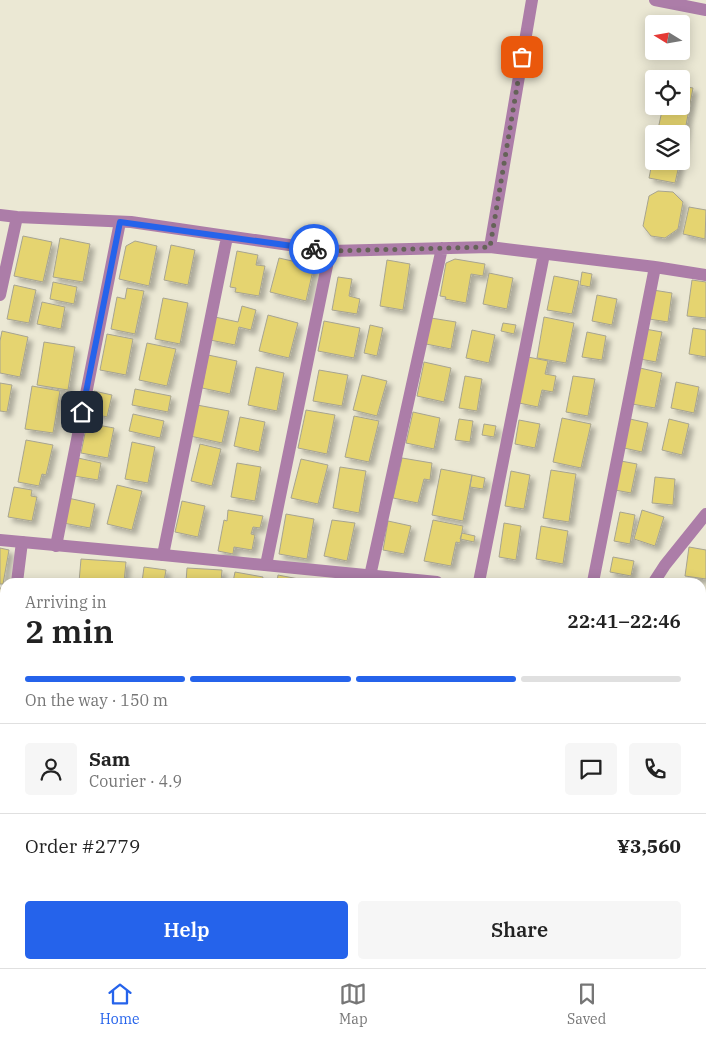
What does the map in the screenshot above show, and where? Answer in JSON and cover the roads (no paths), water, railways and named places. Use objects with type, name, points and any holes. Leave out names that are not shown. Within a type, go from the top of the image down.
[{"type":"street","points":[[490,247],[532,0]]},
{"type":"street","points":[[655,0],[706,10]]},
{"type":"street","points":[[0,215],[17,218],[120,222],[330,251],[490,247],[706,275]]},
{"type":"street","points":[[0,295],[17,218]]},
{"type":"street","points":[[56,546],[120,222]]},
{"type":"street","points":[[163,555],[227,237]]},
{"type":"street","points":[[370,576],[442,248]]},
{"type":"street","points":[[266,565],[330,251]]},
{"type":"street","points":[[481,578],[544,254]]},
{"type":"street","points":[[594,578],[655,267]]},
{"type":"street","points":[[657,578],[706,514]]},
{"type":"street","points":[[0,540],[266,565],[332,577],[370,576],[392,578]]},
{"type":"street","points":[[18,578],[22,542]]}]
